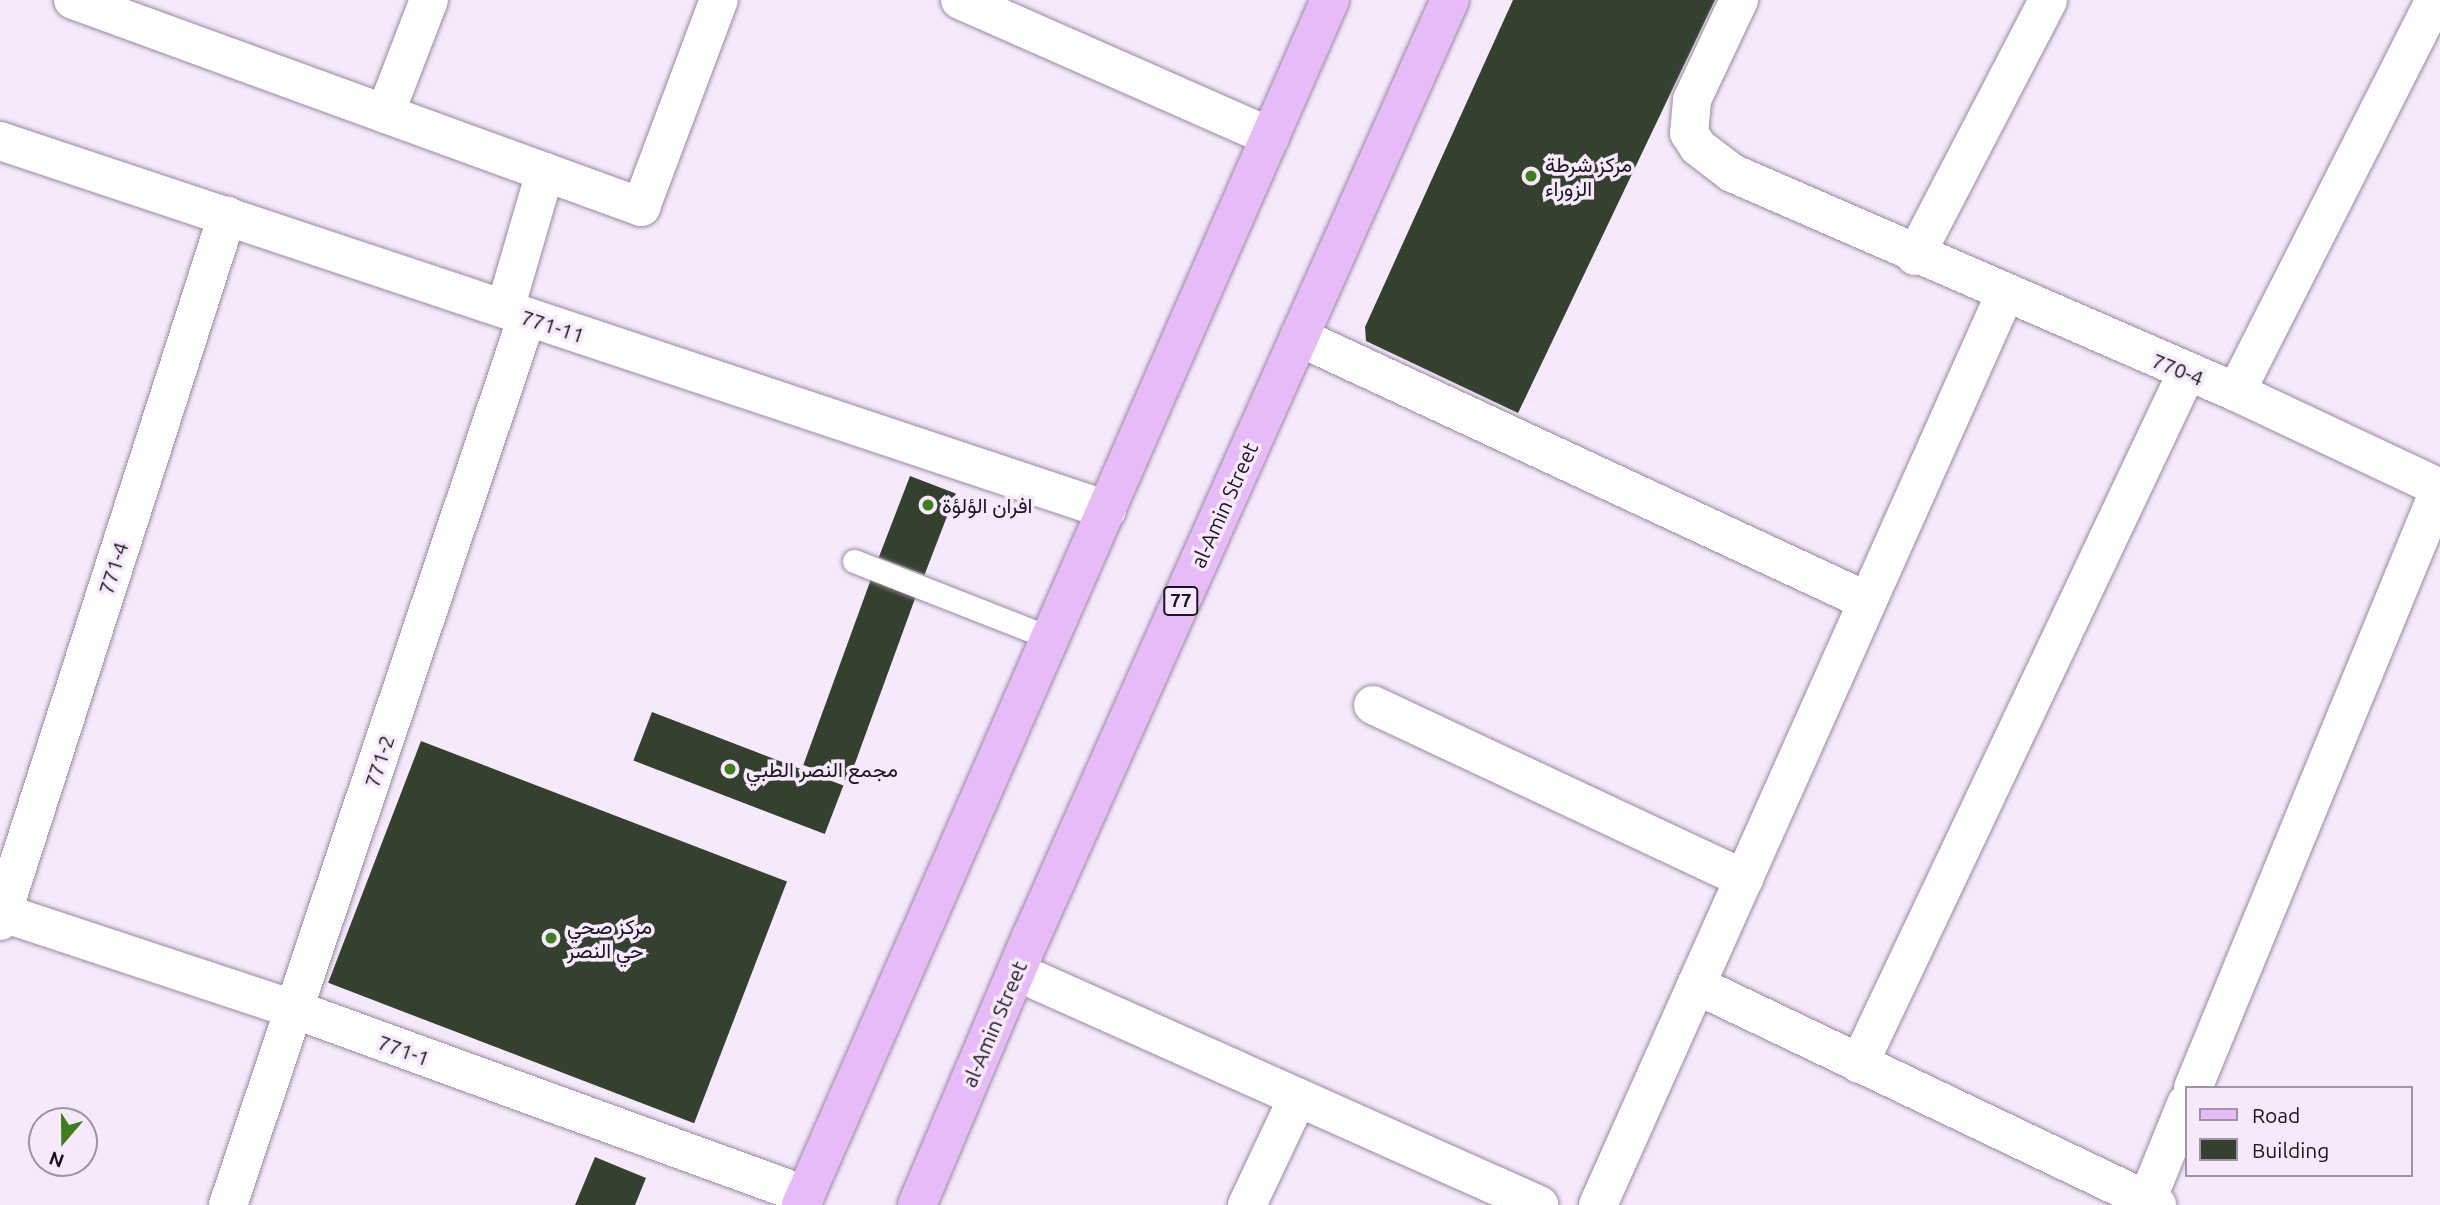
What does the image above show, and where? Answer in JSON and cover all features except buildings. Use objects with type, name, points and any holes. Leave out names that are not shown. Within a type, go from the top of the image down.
[{"type":"main road","points":[[803,1200],[1329,0]]},
{"type":"main road","name":"al-Amin Street","points":[[917,1205],[1017,972],[1450,0]]},
{"type":"street","points":[[73,0],[640,207],[719,0]]},
{"type":"street","points":[[385,114],[429,0]]},
{"type":"street","points":[[960,0],[1270,136]]},
{"type":"street","name":"770-4","points":[[1739,0],[1692,100],[1689,133],[1698,147],[1732,173],[1914,256],[2186,374],[2236,392],[2440,488]]},
{"type":"street","points":[[1914,256],[2048,0]]},
{"type":"street","points":[[2236,392],[2435,0]]},
{"type":"street","name":"771-11","points":[[0,141],[1107,510]]},
{"type":"street","name":"771-2","points":[[228,1205],[296,1010],[516,313],[545,172]]},
{"type":"street","name":"771-4","points":[[1,915],[227,216]]},
{"type":"street","points":[[1598,1205],[2005,294]]},
{"type":"street","points":[[1299,337],[1867,601]]},
{"type":"street","points":[[1859,1064],[2186,374]]},
{"type":"street","points":[[2194,1086],[2440,488]]},
{"type":"street","points":[[1373,705],[1744,879]]},
{"type":"street","name":"771-1","points":[[1,915],[296,1010],[803,1200]]},
{"type":"street","points":[[1017,972],[1539,1205]]},
{"type":"street","points":[[1696,985],[2152,1203],[2184,1110]]},
{"type":"street","points":[[1247,1205],[1298,1097]]},
{"type":"lane","points":[[854,561],[1050,638]]},
{"type":"place","name":"مركز شرطة الزوراء","points":[[1531,176]]},
{"type":"place","name":"افران الؤلؤة","points":[[928,505]]},
{"type":"place","name":"مجمع النصر الطبي","points":[[730,769]]},
{"type":"place","name":"مركز صحي حي النصر","points":[[551,938]]}]
